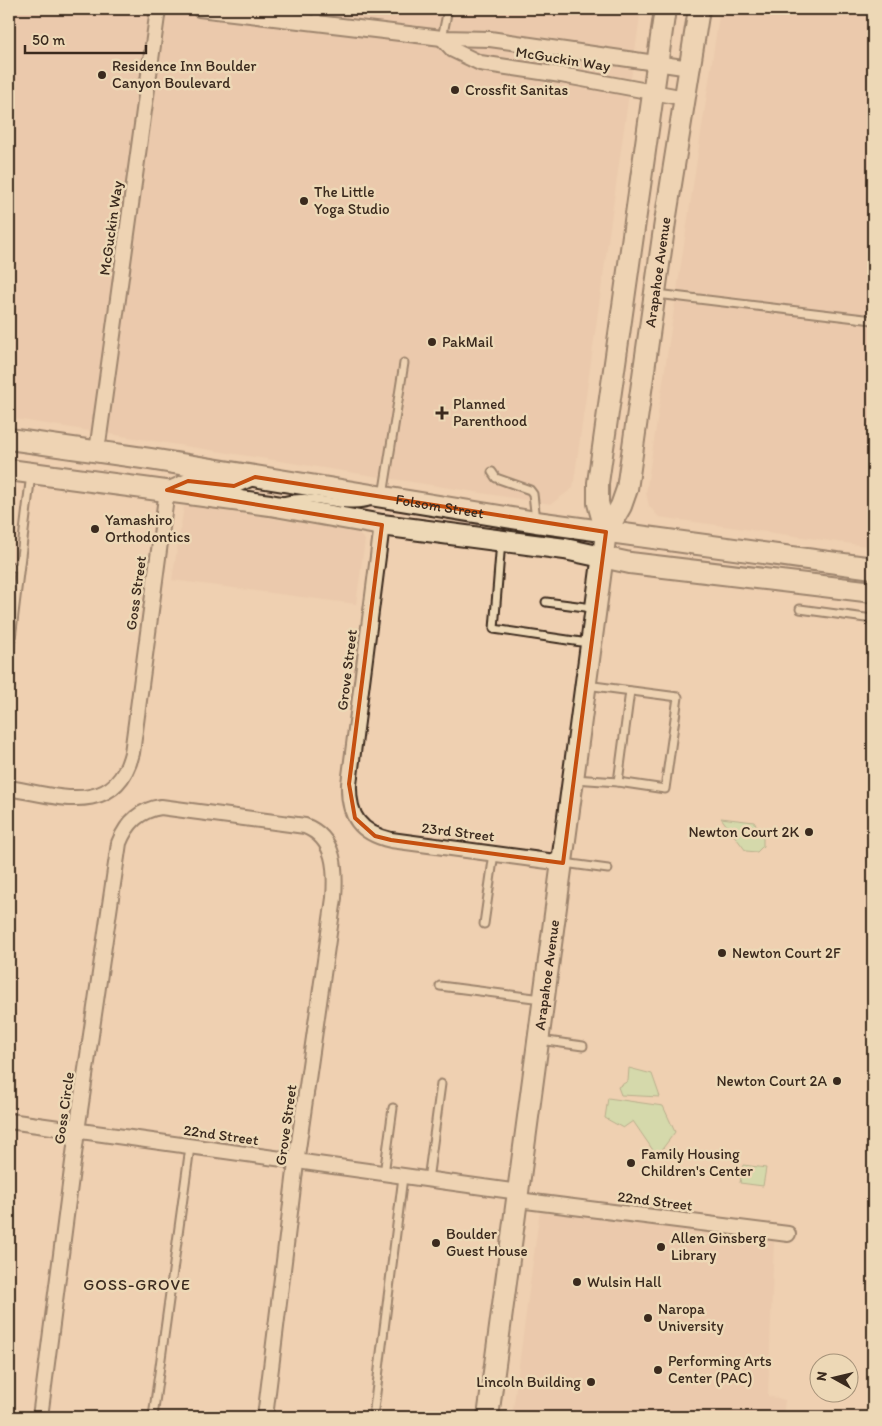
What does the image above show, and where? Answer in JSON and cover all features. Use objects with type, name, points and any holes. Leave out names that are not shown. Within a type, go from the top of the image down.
[{"type":"main road","name":"Arapahoe Avenue","points":[[488,1417],[564,863],[606,532],[598,503],[598,483],[665,9]]},
{"type":"main road","name":"Arapahoe Avenue","points":[[606,532],[621,506],[627,489],[654,294],[699,9]]},
{"type":"main road","name":"Folsom Street","points":[[9,439],[97,451],[536,522],[873,568]]},
{"type":"main road","name":"Folsom Street","points":[[9,470],[270,504],[382,525],[501,540],[630,563],[873,592]]},
{"type":"street","name":"McGuckin Way","points":[[97,451],[158,9]]},
{"type":"street","name":"McGuckin Way","points":[[199,9],[317,15],[442,38],[490,39],[690,68]]},
{"type":"street","name":"McGuckin Way","points":[[442,38],[453,50],[480,63],[653,91],[685,98]]},
{"type":"street","points":[[167,490],[188,481],[234,486],[255,477]]},
{"type":"street","name":"Goss Street","points":[[9,788],[89,799],[110,791],[124,774],[132,753],[167,490]]},
{"type":"street","name":"Grove Street","points":[[355,818],[349,799],[349,784],[382,525]]},
{"type":"street","name":"Grove Street","points":[[143,813],[161,807],[287,822],[312,828],[324,840],[335,860],[334,898],[296,1163],[265,1417]]},
{"type":"street","name":"Goss Circle","points":[[40,1417],[77,1131],[119,843],[129,823],[143,813]]},
{"type":"street","name":"23rd Street","points":[[355,818],[366,830],[380,838],[564,863]]},
{"type":"street","name":"22nd Street","points":[[9,1121],[296,1163],[428,1180],[518,1196],[788,1234]]},
{"type":"lane","points":[[442,38],[448,9]]},
{"type":"lane","points":[[654,294],[873,320]]},
{"type":"lane","points":[[270,504],[296,497],[359,505],[383,498],[404,363]]},
{"type":"lane","points":[[492,472],[496,478],[530,490],[533,494],[536,522]]},
{"type":"lane","points":[[9,655],[18,568],[31,473]]},
{"type":"lane","points":[[501,540],[492,626],[496,630],[591,644]]},
{"type":"lane","points":[[9,566],[18,568]]},
{"type":"lane","points":[[546,602],[596,609]]},
{"type":"lane","points":[[800,609],[873,619]]},
{"type":"lane","points":[[574,779],[618,782],[665,789],[678,697],[586,685]]},
{"type":"lane","points":[[618,782],[630,691]]},
{"type":"lane","points":[[484,924],[494,853]]},
{"type":"lane","points":[[564,863],[608,869]]},
{"type":"lane","points":[[440,986],[545,999]]},
{"type":"lane","points":[[539,1040],[584,1046]]},
{"type":"lane","points":[[428,1180],[441,1084]]},
{"type":"lane","points":[[384,1174],[393,1108]]},
{"type":"lane","points":[[153,1417],[190,1147]]},
{"type":"lane","points":[[373,1417],[403,1177]]},
{"type":"highlighted area","points":[[255,477],[606,532],[563,863],[391,840],[375,836],[355,818],[349,784],[382,525],[167,490],[188,481],[234,486]]},
{"type":"shaded area","points":[[9,9],[641,9],[573,488],[551,504],[9,418]]},
{"type":"shaded area","points":[[720,9],[873,9],[873,547],[659,517],[649,506],[646,493]]},
{"type":"shaded area","points":[[189,505],[357,532],[365,540],[356,604],[172,580],[184,507]]},
{"type":"shaded area","name":"Naropa University","points":[[540,1210],[774,1241],[768,1396],[785,1400],[783,1417],[512,1417]]},
{"type":"green space","points":[[721,818],[754,822],[763,836],[763,846],[757,852],[746,851]]},
{"type":"green space","points":[[629,1068],[652,1074],[660,1097],[621,1095],[618,1087],[628,1081]]},
{"type":"green space","points":[[608,1098],[663,1106],[675,1132],[657,1156],[633,1121],[623,1128],[605,1118]]},
{"type":"green space","points":[[743,1165],[766,1168],[763,1186],[740,1183]]},
{"type":"place","name":"Residence Inn Boulder Canyon Boulevard","points":[[102,75]]},
{"type":"place","name":"Crossfit Sanitas","points":[[455,90]]},
{"type":"place","name":"The Little Yoga Studio","points":[[304,201]]},
{"type":"place","name":"PakMail","points":[[432,342]]},
{"type":"place","name":"Planned Parenthood","points":[[442,413]]},
{"type":"place","name":"Yamashiro Orthodontics","points":[[95,529]]},
{"type":"place","name":"Newton Court 2K","points":[[809,832]]},
{"type":"place","name":"Newton Court 2F","points":[[722,953]]},
{"type":"place","name":"Newton Court 2A","points":[[837,1081]]},
{"type":"place","name":"Family Housing Children's Center","points":[[631,1163]]},
{"type":"place","name":"Boulder Guest House","points":[[436,1243]]},
{"type":"place","name":"Allen Ginsberg Library","points":[[661,1247]]},
{"type":"place","name":"Wulsin Hall","points":[[577,1282]]},
{"type":"place","name":"Naropa University","points":[[648,1318]]},
{"type":"place","name":"Performing Arts Center (PAC)","points":[[658,1370]]},
{"type":"place","name":"Lincoln Building","points":[[591,1382]]},
{"type":"district","name":"GOSS-GROVE","points":[[137,1284]]}]
